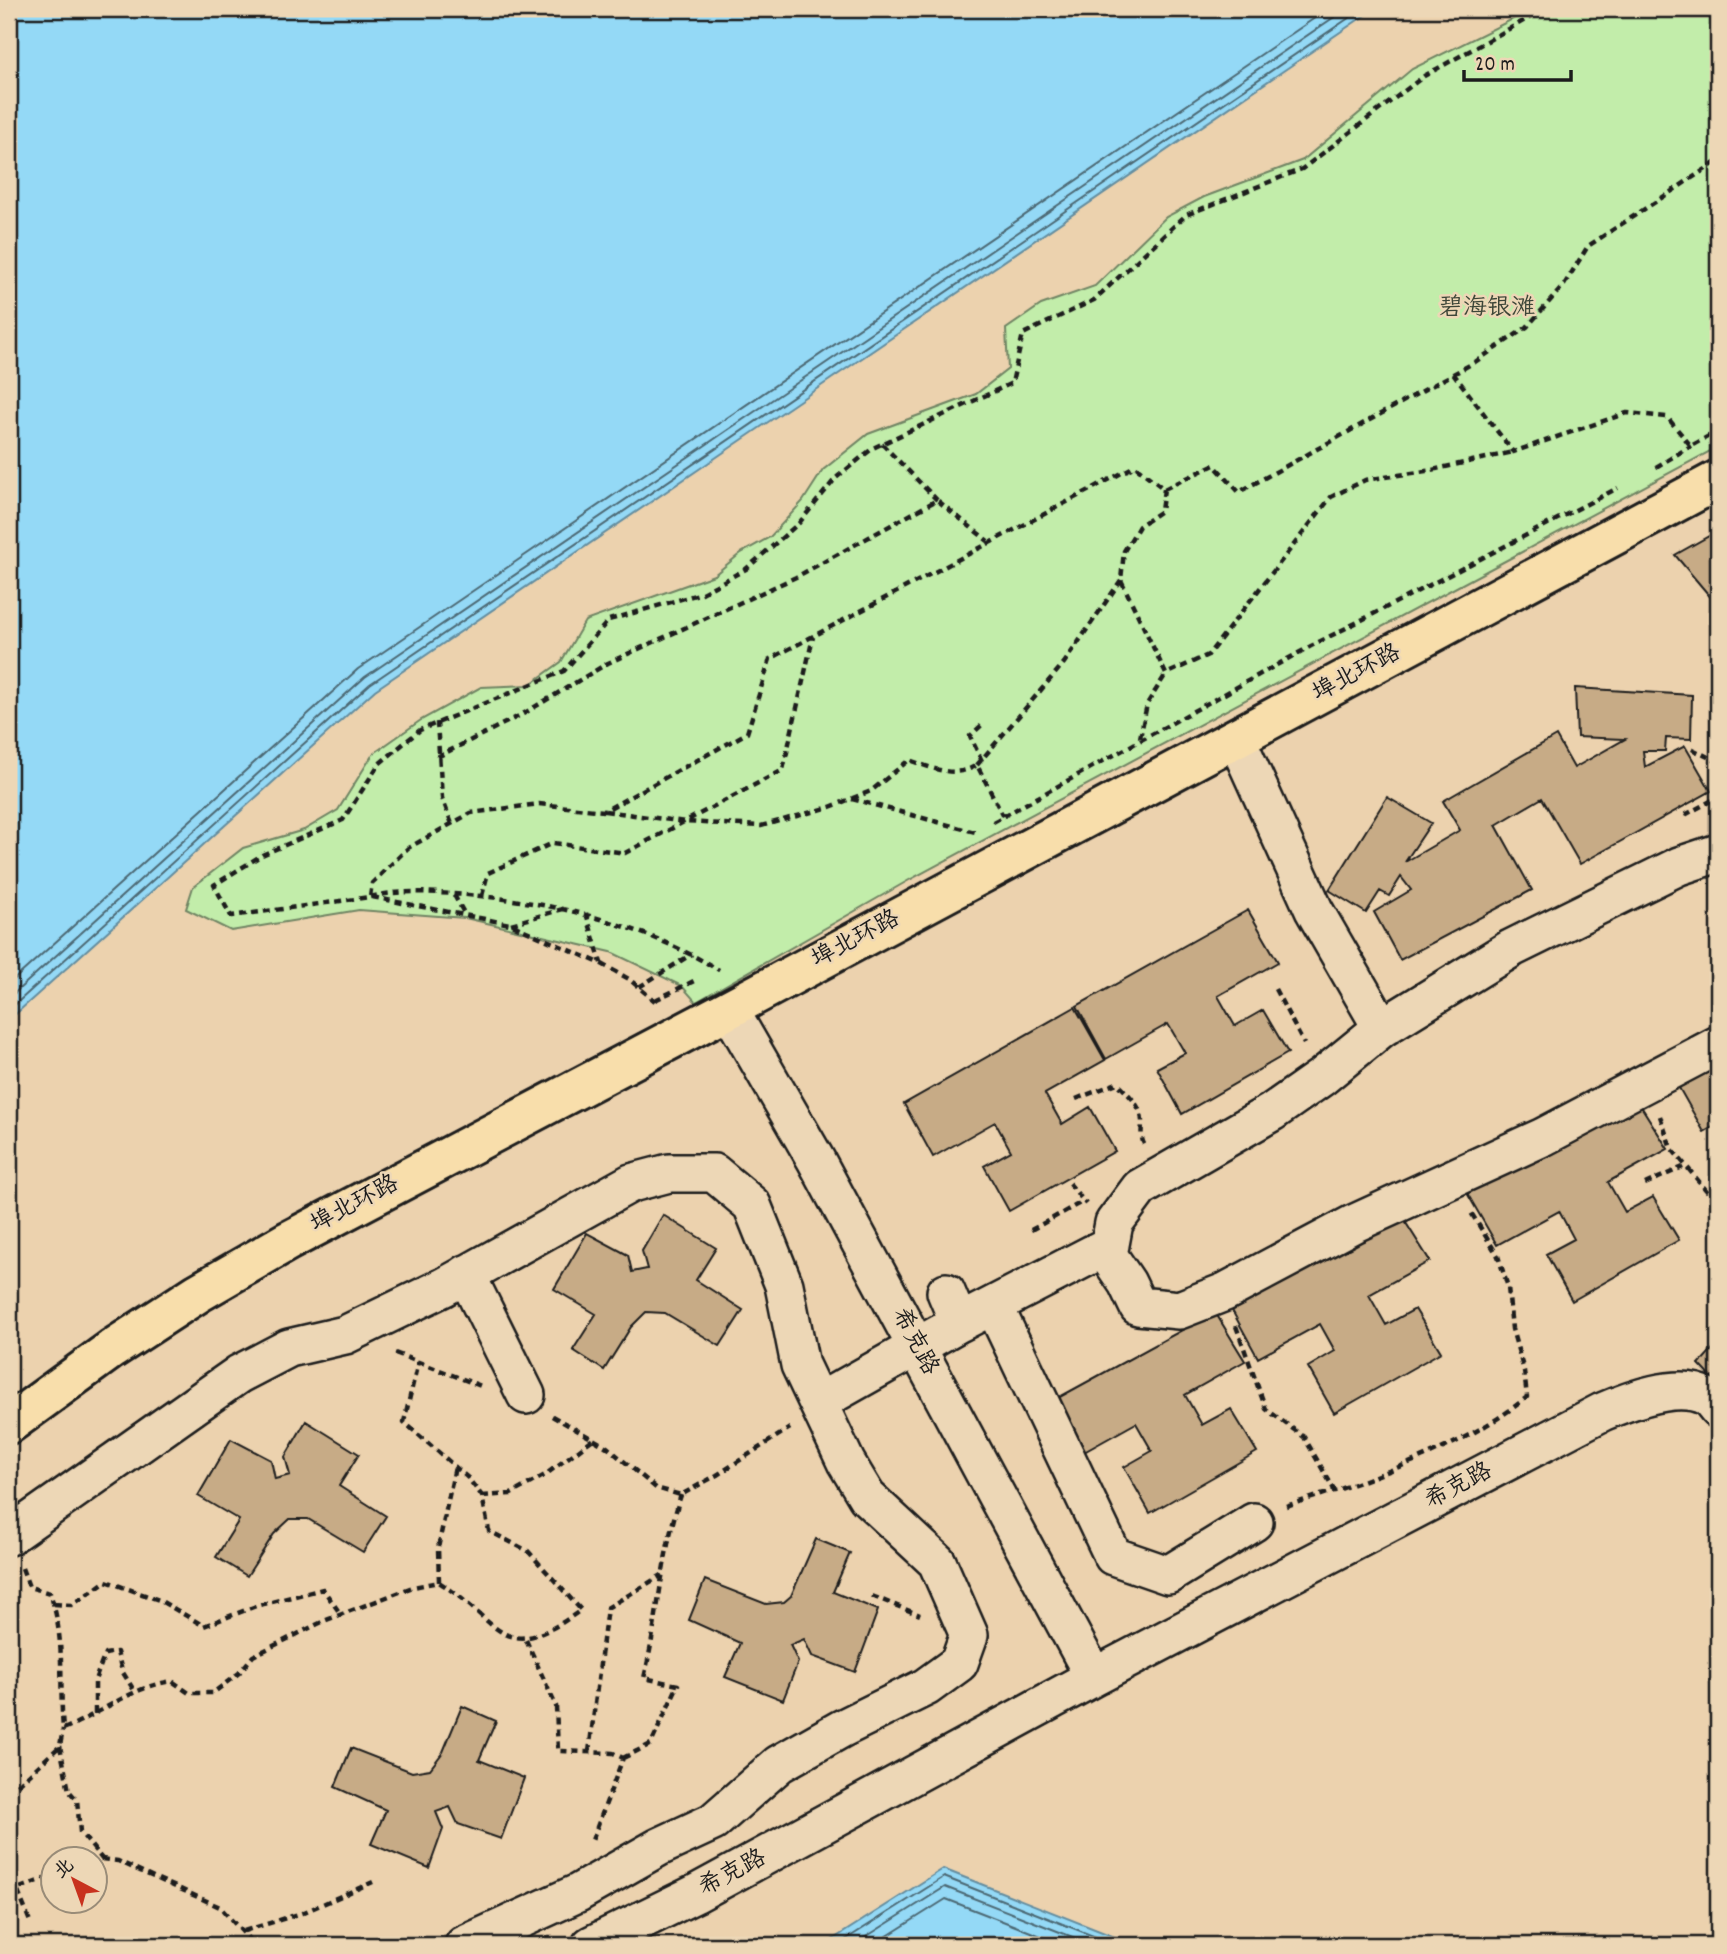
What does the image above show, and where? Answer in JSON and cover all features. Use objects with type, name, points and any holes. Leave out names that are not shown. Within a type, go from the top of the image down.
[{"type":"main road","name":"埠北环路","points":[[9,1424],[112,1349],[198,1293],[288,1241],[729,1009],[1718,480]]},
{"type":"street","points":[[1236,738],[1314,909],[1381,1028]]},
{"type":"street","points":[[1718,853],[1679,866],[1512,948],[1381,1028],[1322,1077],[1272,1112],[1140,1188],[1114,1223],[1108,1255],[1127,1283],[1138,1306],[1179,1310],[1215,1296],[1353,1224],[1458,1177],[1654,1080],[1718,1045]]},
{"type":"street","name":"希克路","points":[[729,1009],[771,1079],[1094,1677]]},
{"type":"street","points":[[12,1534],[239,1374],[289,1348],[345,1335],[466,1274],[631,1183],[669,1173],[714,1173],[751,1205],[784,1285],[800,1365],[846,1462],[867,1497],[937,1562],[969,1634],[959,1663],[926,1687],[841,1729],[779,1764],[713,1822],[659,1847],[571,1896],[464,1945]]},
{"type":"street","points":[[819,1402],[918,1349],[953,1308],[994,1306],[1110,1245]]},
{"type":"street","points":[[466,1274],[526,1395]]},
{"type":"street","points":[[994,1306],[1112,1556],[1168,1575],[1254,1522]]},
{"type":"street","name":"希克路","points":[[591,1945],[717,1882],[1094,1677],[1602,1412],[1642,1396],[1684,1392],[1706,1396],[1718,1409]]},
{"type":"path","points":[[719,970],[692,954],[639,930],[586,913],[482,895],[399,890],[370,897],[231,916],[214,885],[262,855],[343,820],[379,764],[420,730],[564,671],[609,620],[702,593],[746,569],[799,523],[835,478],[882,444],[1012,383],[1023,334],[1094,300],[1186,215],[1302,169],[1424,76],[1545,9]]},
{"type":"path","points":[[1164,489],[1214,465],[1239,492],[1454,373],[1527,327],[1564,285],[1588,246],[1718,161]]},
{"type":"path","points":[[1454,373],[1513,452]]},
{"type":"path","points":[[1140,739],[1147,704],[1166,674],[1208,655],[1331,497],[1365,480],[1432,470],[1513,452],[1627,413],[1667,417],[1691,446]]},
{"type":"path","points":[[1655,468],[1718,431]]},
{"type":"path","points":[[882,444],[937,500],[988,541]]},
{"type":"path","points":[[604,811],[747,733],[770,659],[988,541],[1135,466],[1164,489]]},
{"type":"path","points":[[964,838],[1140,739],[1416,590],[1631,481]]},
{"type":"path","points":[[370,897],[372,883],[408,848],[471,813],[539,804],[685,822],[761,826],[830,807],[871,791],[909,760],[940,771],[966,772],[982,761],[1064,663],[1121,580],[1124,551],[1139,526],[1161,511],[1164,489]]},
{"type":"path","points":[[437,757],[523,715],[608,663],[796,577],[937,500]]},
{"type":"path","points":[[1121,580],[1166,674]]},
{"type":"path","points":[[482,895],[488,873],[553,843],[625,853],[783,770],[813,636]]},
{"type":"path","points":[[437,722],[437,757],[442,798],[452,824]]},
{"type":"path","points":[[982,761],[970,736],[983,724]]},
{"type":"path","points":[[1692,749],[1718,762]]},
{"type":"path","points":[[977,765],[1003,816]]},
{"type":"path","points":[[1685,815],[1718,797]]},
{"type":"path","points":[[852,798],[975,832]]},
{"type":"path","points":[[453,894],[464,913]]},
{"type":"path","points":[[370,897],[428,910],[464,913],[510,925],[602,964],[655,1000],[729,964]]},
{"type":"path","points":[[510,925],[564,909]]},
{"type":"path","points":[[586,913],[602,964]]},
{"type":"path","points":[[639,987],[692,954]]},
{"type":"path","points":[[1275,989],[1322,1077]]},
{"type":"path","points":[[1654,1080],[1671,1148],[1683,1167],[1717,1203]]},
{"type":"path","points":[[1076,1099],[1117,1083],[1137,1104],[1142,1118],[1141,1138],[1160,1176]]},
{"type":"path","points":[[1645,1184],[1683,1167]]},
{"type":"path","points":[[1254,1522],[1293,1502],[1335,1491],[1446,1446],[1508,1412],[1527,1397],[1524,1371],[1512,1329],[1508,1287],[1499,1256],[1471,1212],[1458,1177]]},
{"type":"path","points":[[1031,1230],[1082,1202]]},
{"type":"path","points":[[1215,1296],[1239,1331],[1255,1385],[1266,1409],[1289,1423],[1304,1437],[1335,1491]]},
{"type":"path","points":[[345,1335],[489,1389],[526,1395],[557,1421],[607,1447],[656,1488],[681,1495]]},
{"type":"path","points":[[418,1362],[404,1422],[455,1467],[482,1496],[489,1531],[528,1551],[581,1610],[562,1624],[526,1640],[499,1634],[439,1582],[438,1548],[455,1467]]},
{"type":"path","points":[[571,1896],[623,1758],[651,1744],[678,1685],[644,1678],[656,1630],[667,1535],[681,1495],[790,1429],[819,1402]]},
{"type":"path","points":[[482,1496],[511,1494],[545,1475],[593,1439]]},
{"type":"path","points":[[12,1534],[29,1587],[50,1593],[54,1604],[64,1674],[60,1746],[69,1791],[76,1800],[80,1832],[91,1846]]},
{"type":"path","points":[[589,1752],[607,1608],[662,1574]]},
{"type":"path","points":[[54,1604],[72,1605],[106,1581],[159,1601],[204,1626],[256,1606],[323,1589],[342,1616]]},
{"type":"path","points":[[63,1729],[152,1684],[172,1681],[189,1693],[213,1693],[239,1673],[253,1657],[413,1587],[439,1582]]},
{"type":"path","points":[[526,1640],[556,1706],[558,1751],[613,1753],[623,1758]]},
{"type":"path","points":[[95,1715],[94,1680],[105,1654],[117,1652],[122,1671],[135,1692]]},
{"type":"path","points":[[9,1793],[60,1746]]},
{"type":"path","points":[[9,1780],[15,1788]]},
{"type":"path","points":[[108,1860],[118,1861],[220,1907],[254,1945]]},
{"type":"path","points":[[9,1869],[31,1924]]},
{"type":"path","points":[[9,1892],[38,1881]]},
{"type":"path","points":[[244,1931],[302,1913],[373,1882]]},
{"type":"green space","name":"碧海银滩","points":[[1533,9],[1718,9],[1718,447],[911,879],[696,1002],[682,986],[611,952],[465,918],[359,910],[231,931],[186,909],[193,887],[243,848],[304,830],[338,810],[373,754],[421,720],[481,687],[529,685],[561,662],[585,621],[714,575],[741,553],[770,537],[803,501],[823,470],[868,434],[976,394],[1008,369],[1006,329],[1041,305],[1095,286],[1166,217],[1204,197],[1303,160],[1412,69]]},
{"type":"water","points":[[9,9],[1374,9],[375,690],[9,1020]]},
{"type":"water","points":[[943,1869],[1135,1945],[824,1945]]},
{"type":"building","points":[[1718,531],[1718,606],[1675,555]]},
{"type":"building","points":[[1575,688],[1692,695],[1691,739],[1666,738],[1665,751],[1643,751],[1645,767],[1685,746],[1711,791],[1580,864],[1542,798],[1496,825],[1532,890],[1400,960],[1374,912],[1411,890],[1401,877],[1389,896],[1380,891],[1366,913],[1329,890],[1387,797],[1431,823],[1405,862],[1460,830],[1443,801],[1556,736],[1574,768],[1625,739],[1577,737]]},
{"type":"building","points":[[1248,910],[1278,962],[1218,996],[1235,1026],[1263,1010],[1288,1053],[1182,1114],[1157,1068],[1185,1053],[1168,1024],[1106,1059],[1077,1006]]},
{"type":"building","points":[[1075,1007],[1105,1060],[1045,1094],[1062,1124],[1090,1107],[1115,1151],[1009,1211],[984,1166],[1011,1151],[995,1122],[933,1157],[904,1104]]},
{"type":"building","points":[[1718,1055],[1718,1124],[1704,1132],[1674,1079]]},
{"type":"building","points":[[1637,1100],[1668,1149],[1608,1182],[1625,1212],[1653,1197],[1679,1240],[1572,1301],[1546,1254],[1574,1239],[1559,1211],[1497,1245],[1467,1193]]},
{"type":"building","points":[[1399,1212],[1430,1261],[1369,1295],[1386,1325],[1415,1309],[1441,1352],[1334,1413],[1308,1367],[1335,1351],[1320,1324],[1258,1358],[1229,1305]]},
{"type":"building","points":[[663,1215],[716,1248],[696,1280],[743,1310],[720,1346],[665,1313],[646,1312],[631,1327],[604,1370],[573,1350],[596,1314],[554,1289],[587,1233],[628,1255],[632,1272],[647,1269],[642,1251]]},
{"type":"building","points":[[1215,1312],[1245,1361],[1185,1395],[1202,1425],[1231,1409],[1257,1452],[1150,1513],[1124,1467],[1152,1451],[1136,1423],[1075,1457],[1045,1405]]},
{"type":"building","points":[[1718,1343],[1718,1384],[1699,1364]]},
{"type":"building","points":[[306,1421],[359,1454],[339,1486],[386,1516],[363,1552],[308,1519],[290,1519],[274,1534],[247,1576],[216,1557],[239,1520],[198,1496],[231,1439],[271,1460],[275,1479],[290,1475],[285,1457]]},
{"type":"building","points":[[816,1539],[850,1553],[833,1592],[878,1610],[855,1672],[812,1656],[804,1639],[790,1645],[798,1662],[783,1700],[725,1677],[740,1643],[689,1620],[705,1580],[766,1604],[784,1602],[791,1596]]},
{"type":"building","points":[[9,1681],[18,1692],[9,1700]]},
{"type":"building","points":[[462,1706],[496,1721],[479,1760],[524,1778],[501,1839],[458,1824],[450,1807],[436,1812],[443,1829],[429,1868],[371,1844],[386,1810],[335,1787],[351,1748],[412,1772],[430,1769],[443,1752]]},
{"type":"building","points":[[90,1938],[92,1945],[68,1945]]}]
